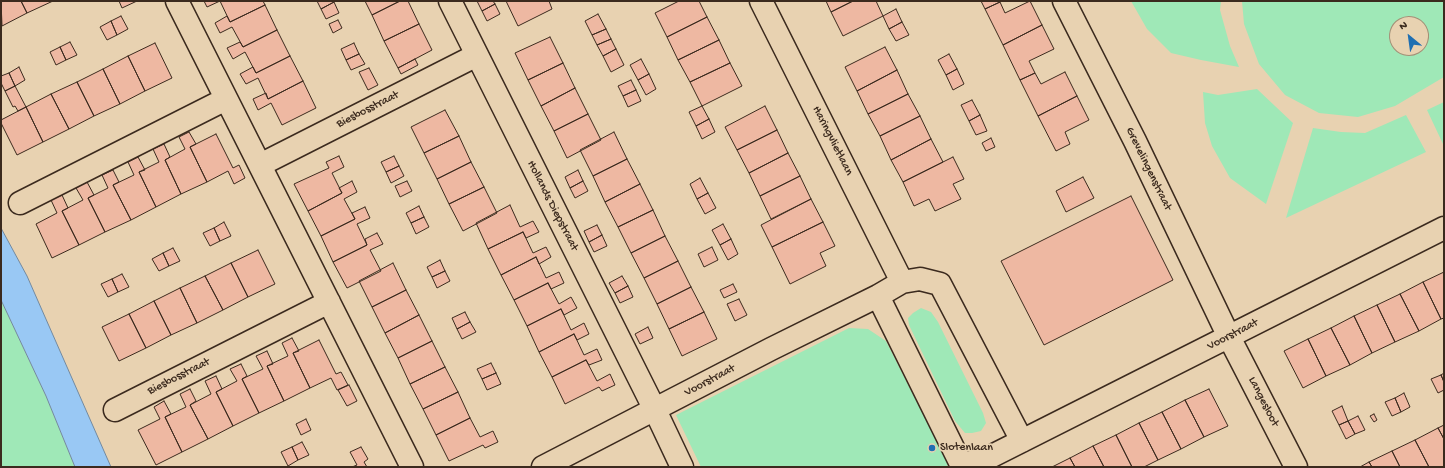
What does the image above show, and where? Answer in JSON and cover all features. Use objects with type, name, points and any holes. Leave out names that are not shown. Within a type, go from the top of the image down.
[{"type":"street","points":[[177,1],[412,467]]},
{"type":"street","name":"Hollands Diepstraat","points":[[450,1],[655,410],[682,467]]},
{"type":"street","name":"Haringvlietlaan","points":[[761,1],[902,282]]},
{"type":"street","name":"Grevelingenstraat","points":[[1064,1],[1135,141],[1229,337]]},
{"type":"street","name":"Biesbosstraat","points":[[260,165],[477,55]]},
{"type":"street","points":[[20,203],[226,98]]},
{"type":"street","name":"Voorstraat","points":[[878,296],[961,464],[988,463],[1022,440],[1444,228]]},
{"type":"street","name":"Voorstraat","points":[[543,467],[878,296],[902,282],[920,279],[940,284],[1022,440]]},
{"type":"street","name":"Biesbosstraat","points":[[115,410],[329,302]]},
{"type":"street","name":"Langesloot","points":[[1229,337],[1296,467]]},
{"type":"green space","points":[[1131,1],[1221,1],[1220,10],[1230,46],[1239,67],[1171,53],[1147,29]]},
{"type":"green space","points":[[1242,1],[1444,1],[1444,77],[1395,106],[1358,117],[1319,113],[1285,95],[1259,64],[1244,24]]},
{"type":"green space","points":[[1257,89],[1293,123],[1266,204],[1230,178],[1212,146],[1205,123],[1203,92],[1218,95]]},
{"type":"green space","points":[[1444,102],[1444,143],[1443,144],[1427,110]]},
{"type":"green space","points":[[1406,115],[1426,152],[1286,218],[1313,128],[1341,132],[1365,133]]},
{"type":"green space","points":[[1,300],[46,396],[75,467],[1,467]]},
{"type":"green space","points":[[921,308],[931,312],[938,322],[983,413],[986,423],[981,431],[965,433],[955,421],[909,325],[908,318]]},
{"type":"green space","points":[[849,328],[868,329],[886,341],[949,465],[944,467],[701,467],[676,415]]},
{"type":"water","points":[[1,228],[27,276],[111,467],[75,467],[46,396],[1,300]]},
{"type":"building","points":[[1,1],[21,1],[27,13],[2,26]]},
{"type":"building","points":[[21,1],[53,1],[27,13]]},
{"type":"building","points":[[119,1],[137,1],[122,8]]},
{"type":"building","points":[[204,1],[220,1],[207,7]]},
{"type":"building","points":[[220,1],[263,1],[265,5],[230,22]]},
{"type":"building","points":[[317,1],[334,1],[334,2],[321,9]]},
{"type":"building","points":[[365,1],[400,1],[372,15]]},
{"type":"building","points":[[400,1],[408,1],[419,24],[384,41],[372,15]]},
{"type":"building","points":[[477,1],[493,1],[495,4],[482,11]]},
{"type":"building","points":[[506,1],[549,1],[552,9],[518,26]]},
{"type":"building","points":[[679,1],[699,1],[707,17],[667,37],[655,13]]},
{"type":"building","points":[[826,1],[853,1],[831,12]]},
{"type":"building","points":[[853,1],[876,1],[883,16],[843,36],[831,12]]},
{"type":"building","points":[[981,1],[999,1],[1000,2],[985,9]]},
{"type":"building","points":[[1030,1],[1042,25],[1003,45],[985,9],[1000,2],[1005,13]]},
{"type":"building","points":[[334,2],[339,13],[326,19],[321,9]]},
{"type":"building","points":[[495,4],[500,14],[487,21],[482,11]]},
{"type":"building","points":[[265,5],[277,30],[243,47],[232,27],[220,33],[215,23],[227,16],[230,22]]},
{"type":"building","points":[[896,9],[902,22],[889,29],[883,16]]},
{"type":"building","points":[[598,14],[606,29],[592,35],[585,21]]},
{"type":"building","points":[[121,16],[128,29],[117,35],[111,21]]},
{"type":"building","points":[[707,17],[719,40],[678,60],[667,37]]},
{"type":"building","points":[[338,20],[342,28],[333,33],[329,24]]},
{"type":"building","points":[[111,21],[117,35],[107,40],[100,27]]},
{"type":"building","points":[[902,22],[909,35],[896,41],[889,29]]},
{"type":"building","points":[[419,24],[432,50],[398,68],[384,41]]},
{"type":"building","points":[[1042,25],[1054,49],[1029,61],[1035,73],[1020,80],[1003,45]]},
{"type":"building","points":[[606,29],[611,39],[597,45],[592,35]]},
{"type":"building","points":[[277,30],[290,56],[256,73],[245,52],[233,59],[227,48],[240,42],[243,47]]},
{"type":"building","points":[[550,37],[563,63],[528,80],[515,53]]},
{"type":"building","points":[[611,39],[616,49],[603,56],[597,45]]},
{"type":"building","points":[[719,40],[730,63],[690,82],[678,60]]},
{"type":"building","points":[[70,42],[77,55],[66,60],[60,47]]},
{"type":"building","points":[[155,43],[172,78],[145,91],[128,56]]},
{"type":"building","points":[[354,43],[359,54],[346,60],[341,49]]},
{"type":"building","points":[[60,47],[66,60],[56,65],[50,52]]},
{"type":"building","points":[[885,47],[897,70],[857,91],[845,67]]},
{"type":"building","points":[[616,49],[624,65],[611,72],[603,56]]},
{"type":"building","points":[[359,54],[365,64],[351,70],[346,60]]},
{"type":"building","points":[[949,54],[957,69],[946,75],[938,60]]},
{"type":"building","points":[[128,56],[145,91],[120,104],[103,69]]},
{"type":"building","points":[[290,56],[303,81],[268,99],[258,78],[246,84],[240,74],[253,67],[256,73]]},
{"type":"building","points":[[415,59],[418,65],[401,74],[398,68]]},
{"type":"building","points":[[641,59],[649,74],[638,80],[630,65]]},
{"type":"building","points":[[563,63],[575,88],[541,106],[528,80]]},
{"type":"building","points":[[730,63],[742,86],[702,106],[690,82]]},
{"type":"building","points":[[19,67],[25,80],[15,86],[9,73]]},
{"type":"building","points":[[369,68],[378,85],[368,90],[359,72]]},
{"type":"building","points":[[103,69],[120,104],[94,116],[77,82]]},
{"type":"building","points":[[957,69],[964,84],[953,90],[946,75]]},
{"type":"building","points":[[897,70],[908,94],[868,114],[857,91]]},
{"type":"building","points":[[1065,72],[1077,96],[1038,116],[1020,80],[1035,73],[1041,84]]},
{"type":"building","points":[[9,73],[15,86],[5,91],[1,83],[1,76]]},
{"type":"building","points":[[649,74],[656,89],[646,95],[638,80]]},
{"type":"building","points":[[631,80],[636,90],[623,96],[618,86]]},
{"type":"building","points":[[303,81],[316,108],[282,125],[271,103],[258,110],[253,99],[266,93],[268,99]]},
{"type":"building","points":[[77,82],[94,116],[69,129],[51,94]]},
{"type":"building","points":[[15,86],[26,107],[18,111],[15,106],[13,107],[5,91]]},
{"type":"building","points":[[575,88],[588,114],[554,131],[541,106]]},
{"type":"building","points":[[636,90],[641,101],[628,107],[623,96]]},
{"type":"building","points":[[51,94],[69,129],[43,142],[26,107]]},
{"type":"building","points":[[908,94],[920,116],[880,136],[868,114]]},
{"type":"building","points":[[1077,96],[1089,120],[1065,132],[1070,144],[1056,151],[1038,116]]},
{"type":"building","points":[[972,100],[980,115],[969,121],[961,105]]},
{"type":"building","points":[[702,106],[709,119],[696,126],[689,112]]},
{"type":"building","points":[[765,106],[777,130],[737,150],[725,127]]},
{"type":"building","points":[[26,107],[43,142],[17,155],[1,123],[1,120]]},
{"type":"building","points":[[445,110],[459,136],[424,153],[411,127]]},
{"type":"building","points":[[588,114],[601,140],[567,158],[554,131]]},
{"type":"building","points":[[980,115],[987,131],[976,135],[969,121]]},
{"type":"building","points":[[920,116],[931,139],[891,160],[880,136]]},
{"type":"building","points":[[709,119],[715,132],[702,139],[696,126]]},
{"type":"building","points":[[777,130],[788,153],[749,173],[737,150]]},
{"type":"building","points":[[189,132],[196,144],[190,147],[207,182],[181,194],[165,160],[185,149],[179,137]]},
{"type":"building","points":[[614,132],[627,159],[593,176],[580,150]]},
{"type":"building","points":[[216,134],[233,168],[239,165],[245,178],[234,184],[228,171],[207,182],[190,147]]},
{"type":"building","points":[[459,136],[471,162],[437,179],[424,153]]},
{"type":"building","points":[[991,138],[995,147],[986,151],[982,143]]},
{"type":"building","points":[[931,139],[943,162],[903,182],[891,160]]},
{"type":"building","points":[[164,144],[170,157],[165,160],[181,194],[156,207],[139,172],[159,162],[153,149]]},
{"type":"building","points":[[788,153],[800,176],[760,196],[749,173]]},
{"type":"building","points":[[339,156],[344,167],[332,173],[342,193],[308,211],[294,184],[329,168],[326,162]]},
{"type":"building","points":[[394,156],[399,166],[386,172],[381,162]]},
{"type":"building","points":[[138,157],[145,170],[139,172],[156,207],[131,220],[113,185],[134,175],[128,162]]},
{"type":"building","points":[[953,157],[964,179],[953,184],[961,199],[935,211],[929,199],[914,206],[903,182]]},
{"type":"building","points":[[627,159],[640,184],[605,202],[593,176]]},
{"type":"building","points":[[471,162],[484,187],[449,204],[437,179]]},
{"type":"building","points":[[399,166],[404,176],[391,183],[386,172]]},
{"type":"building","points":[[113,170],[119,182],[113,185],[131,220],[105,232],[88,198],[108,188],[102,175]]},
{"type":"building","points":[[578,170],[583,181],[570,188],[565,177]]},
{"type":"building","points":[[800,176],[811,199],[771,219],[760,196]]},
{"type":"building","points":[[1083,177],[1094,198],[1066,212],[1056,191]]},
{"type":"building","points":[[700,178],[708,193],[697,199],[690,184]]},
{"type":"building","points":[[352,181],[357,192],[344,199],[355,219],[321,236],[308,211],[342,193],[339,188]]},
{"type":"building","points":[[407,181],[412,191],[400,197],[395,186]]},
{"type":"building","points":[[583,181],[588,191],[575,198],[570,188]]},
{"type":"building","points":[[87,182],[94,195],[88,198],[105,232],[79,245],[62,211],[83,200],[76,188]]},
{"type":"building","points":[[640,184],[653,210],[618,227],[605,202]]},
{"type":"building","points":[[484,187],[497,213],[463,231],[449,204]]},
{"type":"building","points":[[708,193],[716,208],[705,214],[697,199]]},
{"type":"building","points":[[62,195],[68,208],[62,211],[79,245],[52,258],[36,224],[57,213],[51,200]]},
{"type":"building","points":[[1131,196],[1173,280],[1044,345],[1001,261]]},
{"type":"building","points":[[811,199],[823,222],[772,247],[761,225]]},
{"type":"building","points":[[510,205],[520,227],[533,221],[539,232],[526,238],[523,232],[488,249],[476,223]]},
{"type":"building","points":[[419,206],[424,217],[411,223],[406,213]]},
{"type":"building","points":[[365,207],[370,218],[357,224],[367,245],[333,262],[321,236],[355,219],[352,213]]},
{"type":"building","points":[[653,210],[665,236],[631,253],[618,227]]},
{"type":"building","points":[[424,217],[429,227],[416,234],[411,223]]},
{"type":"building","points":[[224,222],[231,236],[220,241],[214,228]]},
{"type":"building","points":[[823,222],[835,246],[820,253],[826,266],[790,284],[772,247]]},
{"type":"building","points":[[723,224],[731,239],[720,245],[712,230]]},
{"type":"building","points":[[597,225],[602,235],[589,242],[584,231]]},
{"type":"building","points":[[214,228],[220,241],[210,246],[203,233]]},
{"type":"building","points":[[523,232],[533,253],[546,247],[551,257],[539,264],[536,257],[501,275],[488,249]]},
{"type":"building","points":[[377,233],[383,244],[370,250],[381,271],[347,288],[333,262],[367,245],[365,239]]},
{"type":"building","points":[[602,235],[607,246],[594,252],[589,242]]},
{"type":"building","points":[[665,236],[678,261],[644,278],[631,253]]},
{"type":"building","points":[[731,239],[738,254],[728,260],[720,245]]},
{"type":"building","points":[[712,247],[718,260],[704,267],[698,254]]},
{"type":"building","points":[[173,248],[180,261],[169,266],[163,253]]},
{"type":"building","points":[[258,250],[275,284],[248,297],[231,263]]},
{"type":"building","points":[[163,253],[169,266],[159,271],[152,259]]},
{"type":"building","points":[[536,257],[546,278],[559,272],[564,283],[551,289],[548,283],[514,300],[501,275]]},
{"type":"building","points":[[440,260],[445,271],[432,277],[427,267]]},
{"type":"building","points":[[678,261],[691,287],[657,304],[644,278]]},
{"type":"building","points":[[231,263],[248,297],[223,310],[205,276]]},
{"type":"building","points":[[393,263],[406,290],[372,307],[359,281]]},
{"type":"building","points":[[445,271],[450,281],[437,288],[432,277]]},
{"type":"building","points":[[1444,272],[1444,318],[1441,319],[1423,282]]},
{"type":"building","points":[[122,274],[129,287],[118,292],[112,279]]},
{"type":"building","points":[[205,276],[223,310],[197,323],[180,288]]},
{"type":"building","points":[[622,276],[628,286],[615,293],[609,283]]},
{"type":"building","points":[[112,279],[118,292],[108,297],[101,284]]},
{"type":"building","points":[[1423,282],[1441,319],[1419,331],[1400,294]]},
{"type":"building","points":[[548,283],[559,304],[571,297],[577,308],[564,315],[561,309],[527,326],[514,300]]},
{"type":"building","points":[[733,284],[737,292],[724,298],[720,290]]},
{"type":"building","points":[[628,286],[633,297],[620,303],[615,293]]},
{"type":"building","points":[[691,287],[704,312],[669,329],[657,304]]},
{"type":"building","points":[[180,288],[197,323],[171,335],[154,301]]},
{"type":"building","points":[[406,290],[419,315],[385,333],[372,307]]},
{"type":"building","points":[[1400,294],[1419,331],[1395,342],[1377,305]]},
{"type":"building","points":[[739,299],[747,315],[735,321],[727,304]]},
{"type":"building","points":[[154,301],[171,335],[146,348],[129,314]]},
{"type":"building","points":[[1377,305],[1395,342],[1372,353],[1354,316]]},
{"type":"building","points":[[561,309],[571,330],[584,323],[589,334],[577,340],[574,334],[539,352],[527,326]]},
{"type":"building","points":[[465,312],[470,322],[457,329],[452,318]]},
{"type":"building","points":[[704,312],[717,339],[682,356],[669,329]]},
{"type":"building","points":[[129,314],[146,348],[119,361],[102,327]]},
{"type":"building","points":[[419,315],[432,341],[398,358],[385,333]]},
{"type":"building","points":[[1354,316],[1372,353],[1350,365],[1331,328]]},
{"type":"building","points":[[470,322],[476,332],[462,339],[457,329]]},
{"type":"building","points":[[648,327],[653,338],[640,344],[635,334]]},
{"type":"building","points":[[1331,328],[1350,365],[1326,376],[1308,339]]},
{"type":"building","points":[[574,334],[584,355],[597,349],[602,360],[589,365],[586,360],[552,377],[539,352]]},
{"type":"building","points":[[292,338],[299,351],[293,353],[310,388],[284,401],[267,366],[288,356],[282,343]]},
{"type":"building","points":[[1308,339],[1326,376],[1303,388],[1284,351]]},
{"type":"building","points":[[319,340],[336,374],[341,372],[348,385],[337,390],[331,378],[310,388],[293,353]]},
{"type":"building","points":[[432,341],[445,367],[410,384],[398,358]]},
{"type":"building","points":[[267,351],[273,364],[267,366],[284,401],[259,413],[242,379],[263,369],[256,356]]},
{"type":"building","points":[[586,360],[597,381],[610,374],[615,385],[602,391],[599,387],[565,404],[552,377]]},
{"type":"building","points":[[491,363],[496,373],[482,379],[477,369]]},
{"type":"building","points":[[241,364],[247,376],[242,379],[259,413],[233,426],[216,392],[237,381],[230,369]]},
{"type":"building","points":[[445,367],[458,392],[423,409],[410,384]]},
{"type":"building","points":[[496,373],[501,384],[487,390],[482,379]]},
{"type":"building","points":[[1444,373],[1444,382],[1441,375]]},
{"type":"building","points":[[1441,375],[1444,382],[1444,390],[1438,393],[1431,379]]},
{"type":"building","points":[[216,376],[222,389],[216,392],[233,426],[208,439],[190,405],[211,394],[205,381]]},
{"type":"building","points":[[349,385],[357,401],[347,406],[338,390]]},
{"type":"building","points":[[190,389],[196,401],[190,405],[208,439],[182,452],[165,417],[186,407],[180,394]]},
{"type":"building","points":[[1209,389],[1228,426],[1204,437],[1185,400]]},
{"type":"building","points":[[458,392],[470,418],[436,435],[423,409]]},
{"type":"building","points":[[1404,393],[1410,407],[1401,412],[1395,398]]},
{"type":"building","points":[[1395,398],[1401,412],[1392,416],[1385,402]]},
{"type":"building","points":[[1185,400],[1204,437],[1181,449],[1162,412]]},
{"type":"building","points":[[164,401],[171,414],[165,417],[182,452],[156,465],[138,430],[160,419],[154,407]]},
{"type":"building","points":[[1342,406],[1348,421],[1339,425],[1332,411]]},
{"type":"building","points":[[1162,412],[1181,449],[1158,460],[1139,423]]},
{"type":"building","points":[[1374,414],[1377,420],[1374,422],[1370,416]]},
{"type":"building","points":[[1358,416],[1365,430],[1355,434],[1348,421]]},
{"type":"building","points":[[470,418],[480,437],[493,431],[498,442],[485,448],[483,445],[449,461],[436,435]]},
{"type":"building","points":[[306,419],[311,430],[301,435],[296,424]]},
{"type":"building","points":[[1348,421],[1355,434],[1346,439],[1339,425]]},
{"type":"building","points":[[1139,423],[1158,460],[1144,467],[1132,467],[1116,435]]},
{"type":"building","points":[[1444,425],[1444,439],[1438,428]]},
{"type":"building","points":[[1438,428],[1444,439],[1444,467],[1429,467],[1415,440]]},
{"type":"building","points":[[1116,435],[1132,467],[1104,467],[1093,446]]},
{"type":"building","points":[[1415,440],[1429,467],[1400,467],[1392,451]]},
{"type":"building","points":[[302,442],[309,455],[298,460],[292,447]]},
{"type":"building","points":[[1093,446],[1104,467],[1075,467],[1070,458]]},
{"type":"building","points":[[292,447],[298,460],[288,466],[281,452]]},
{"type":"building","points":[[361,447],[368,459],[364,462],[367,467],[352,467],[357,465],[350,452]]},
{"type":"building","points":[[1392,451],[1400,467],[1372,467],[1369,462]]},
{"type":"building","points":[[1070,458],[1075,467],[1052,467]]},
{"type":"building","points":[[1369,462],[1372,467],[1360,467]]},
{"type":"place","name":"Slotenlaan","points":[[932,448]]}]
